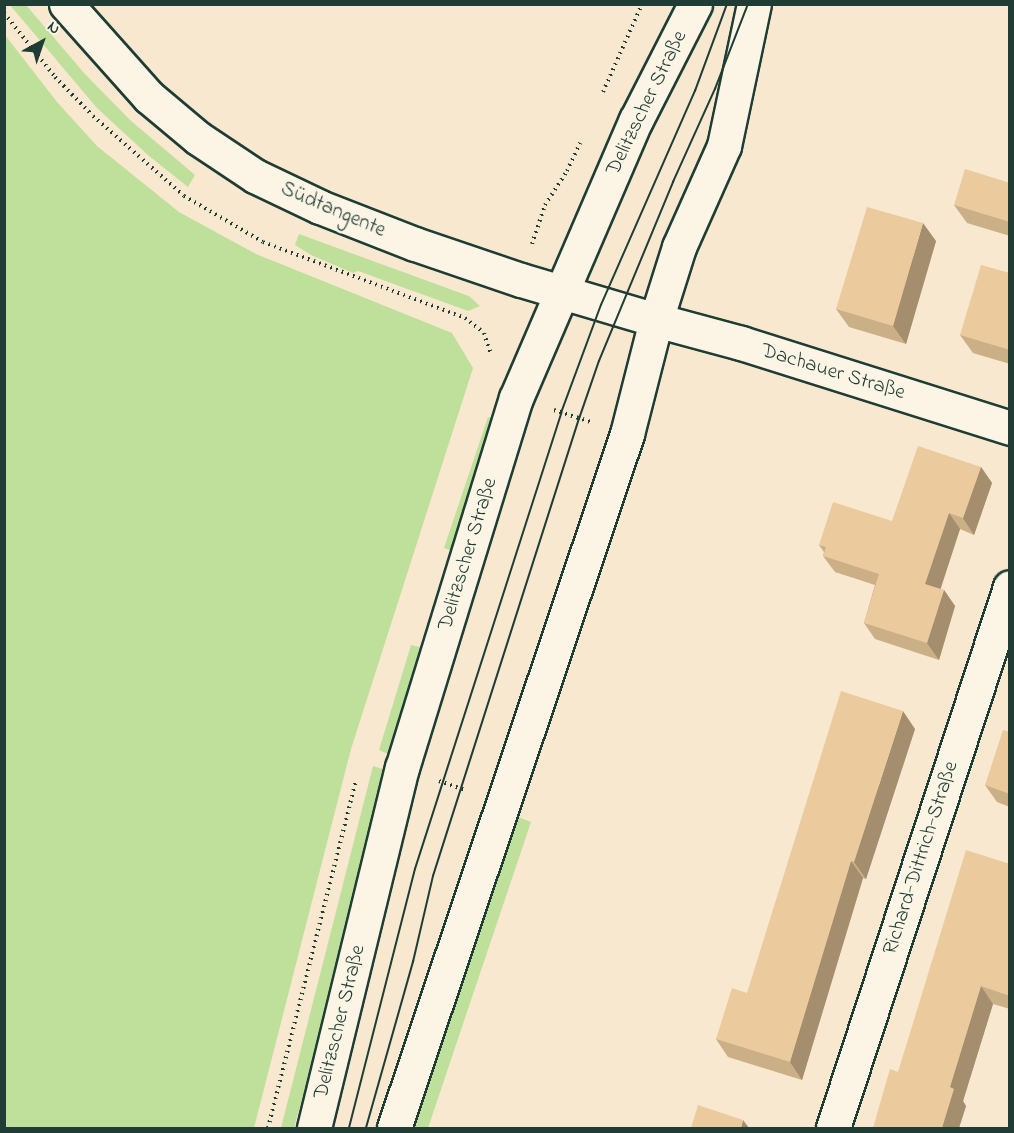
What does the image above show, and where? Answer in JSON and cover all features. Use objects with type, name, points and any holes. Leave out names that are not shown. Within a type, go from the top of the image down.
[{"type":"main road","name":"Südtangente","points":[[66,4],[149,97],[198,138],[255,176],[320,207],[415,244],[561,292],[656,320]]},
{"type":"main road","name":"Delitzscher Straße","points":[[314,1128],[402,768],[516,398],[636,120],[695,4]]},
{"type":"main road","points":[[394,1128],[627,434],[656,320],[679,247],[724,147],[754,4]]},
{"type":"main road","name":"Dachauer Straße","points":[[656,320],[741,343],[1010,428]]},
{"type":"main road","name":"Richard-Dittrich-Straße","points":[[833,1128],[1010,587]]},
{"type":"path","points":[[516,398],[627,434]]},
{"type":"path","points":[[402,768],[502,803]]},
{"type":"green space","points":[[10,5],[26,5],[85,74],[130,120],[195,175],[188,187],[149,156],[97,108]]},
{"type":"green space","points":[[5,35],[57,102],[97,146],[179,212],[256,254],[452,333],[473,368],[351,749],[254,1128],[5,1128]]},
{"type":"green space","points":[[299,234],[469,296],[480,306],[468,311],[358,271],[353,273],[311,255],[295,245]]},
{"type":"green space","points":[[488,417],[501,421],[457,553],[444,548]]},
{"type":"green space","points":[[411,645],[424,648],[390,755],[379,750]]},
{"type":"green space","points":[[373,766],[386,770],[324,1019],[294,1128],[281,1128]]},
{"type":"green space","points":[[513,815],[531,822],[428,1128],[408,1128]]},
{"type":"building","points":[[965,169],[1010,183],[1010,222],[954,205]]},
{"type":"building","points":[[867,207],[923,223],[893,326],[836,309]]},
{"type":"building","points":[[981,265],[1010,273],[1010,350],[960,335]]},
{"type":"building","points":[[918,446],[981,467],[963,518],[949,513],[925,584],[944,590],[927,643],[864,623],[879,574],[823,556],[826,547],[819,545],[833,502],[892,521]]},
{"type":"building","points":[[841,691],[903,711],[854,862],[851,861],[790,1062],[716,1039],[732,988],[747,993]]},
{"type":"building","points":[[1003,730],[1010,732],[1010,794],[985,785]]},
{"type":"building","points":[[966,850],[1010,864],[1010,996],[981,986],[950,1087],[954,1089],[942,1128],[873,1128],[890,1069],[898,1072]]},
{"type":"building","points":[[698,1105],[743,1120],[741,1128],[691,1128]]},
{"type":"tram line","points":[[349,1128],[415,869],[561,413],[601,305],[695,91],[727,4]]},
{"type":"tram line","points":[[366,1128],[413,962],[433,876],[579,419],[599,361],[673,182],[715,89],[748,4]]}]
